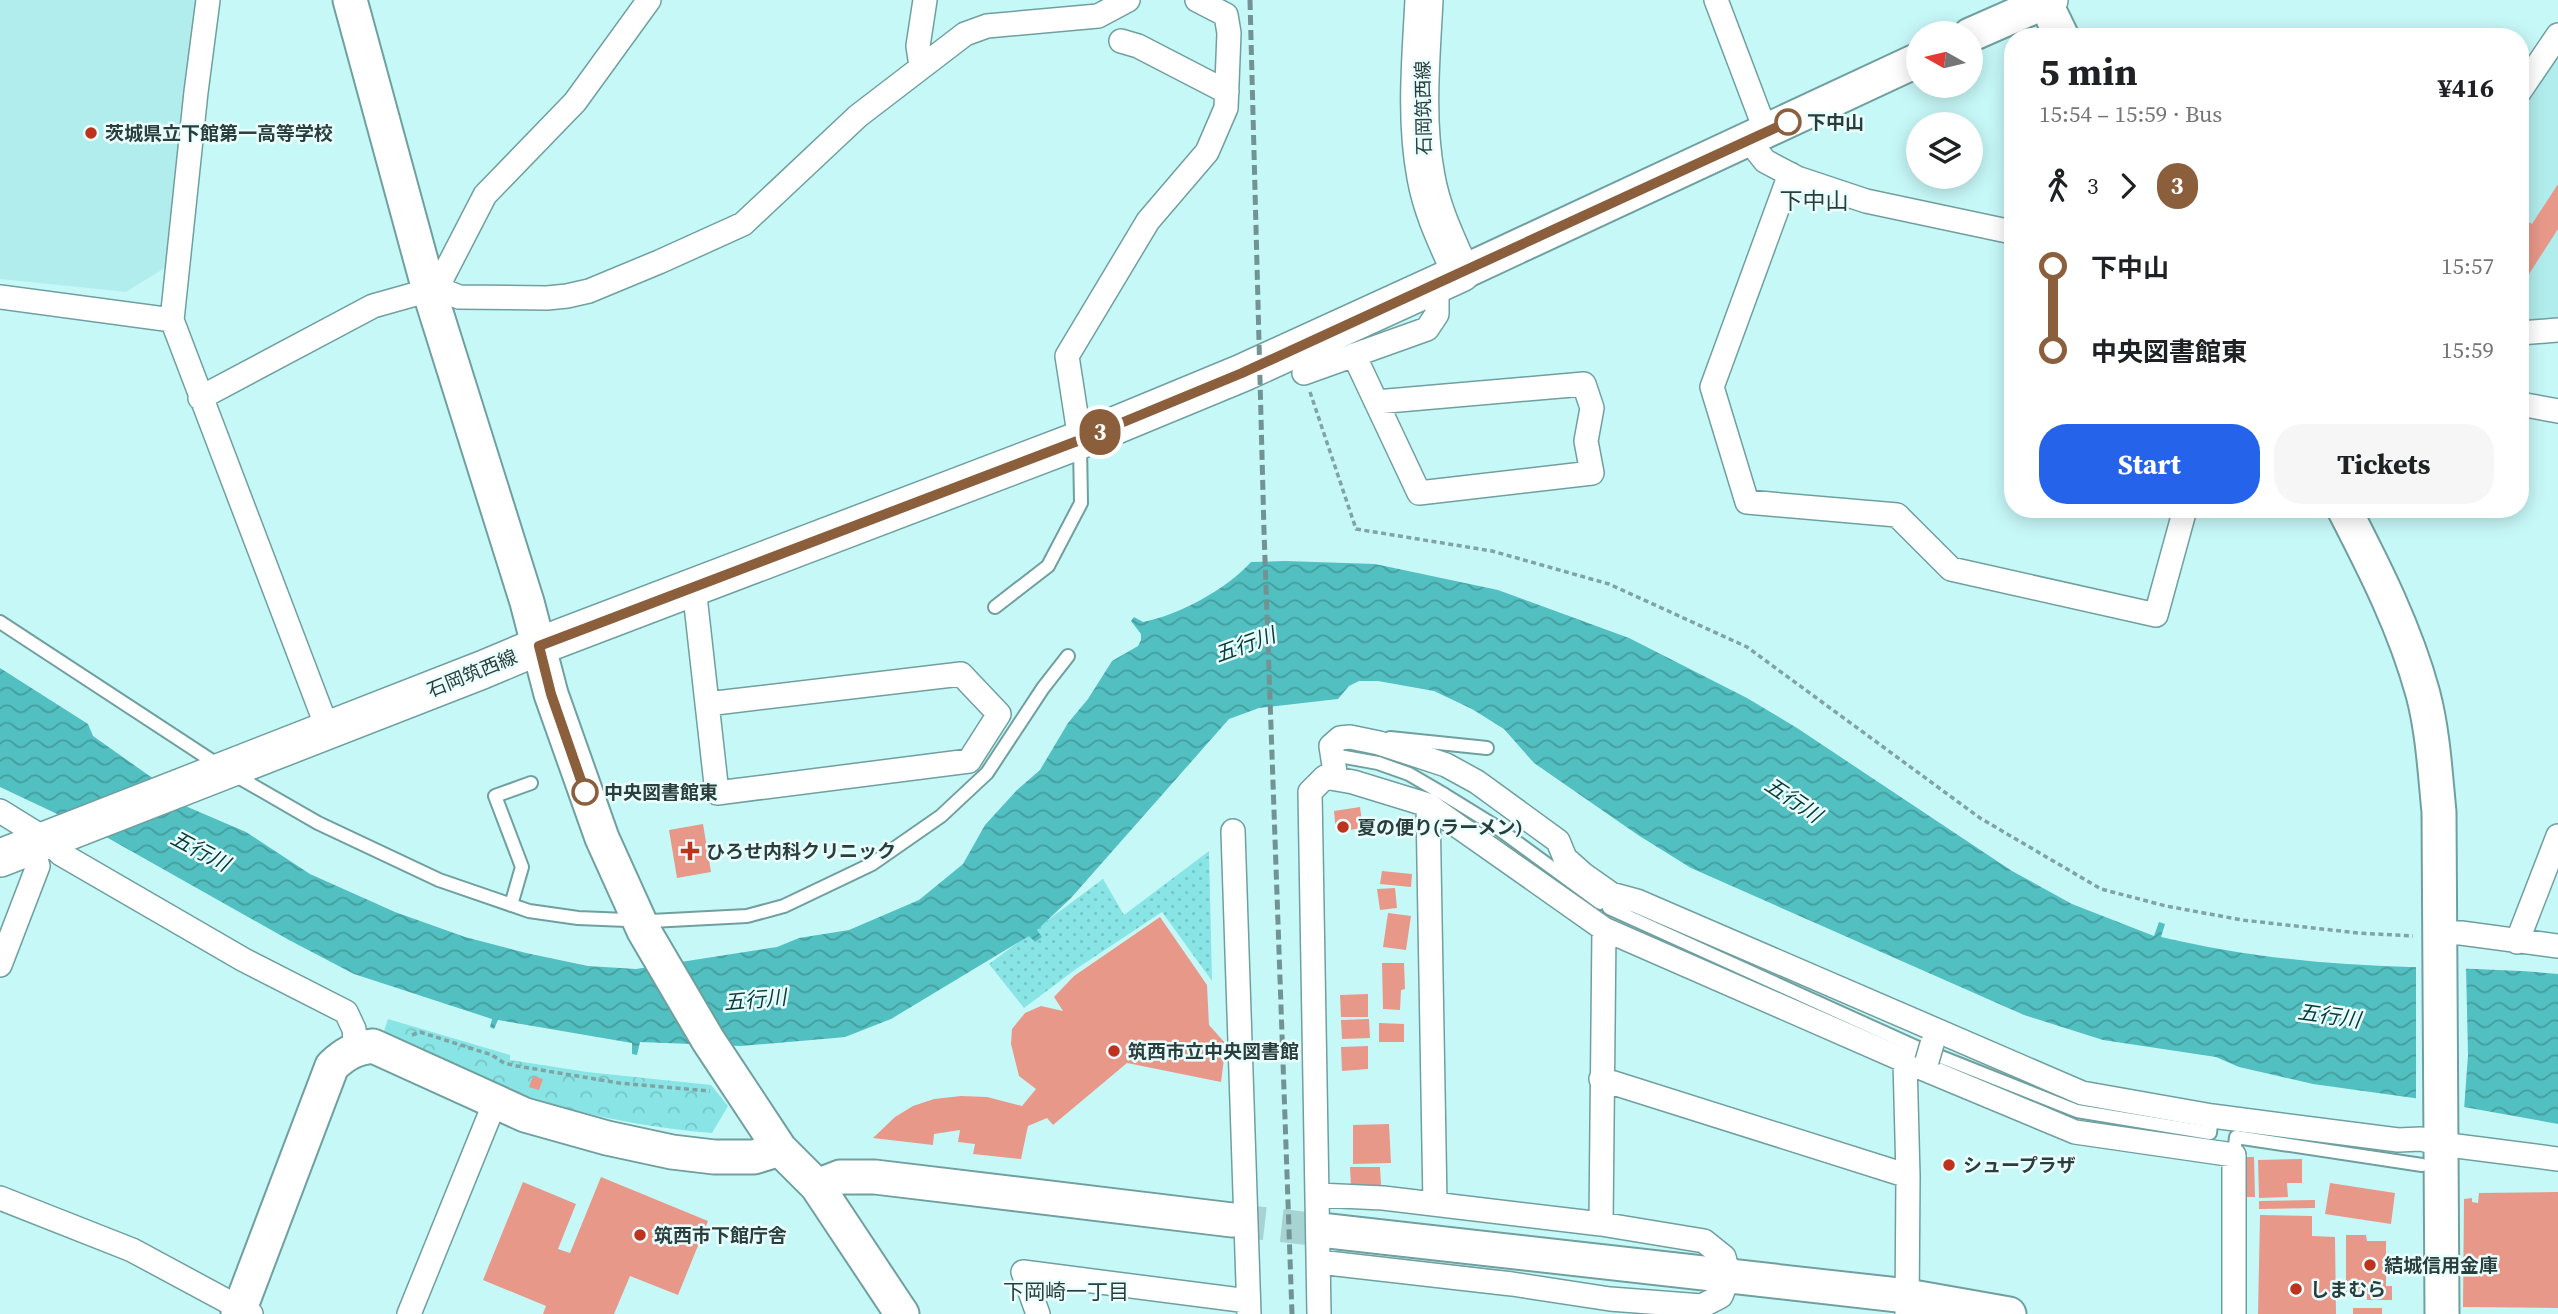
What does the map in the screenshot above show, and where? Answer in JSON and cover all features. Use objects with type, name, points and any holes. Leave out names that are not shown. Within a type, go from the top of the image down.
[{"type":"main road","name":"石岡筑西線","points":[[33,845],[539,646],[1080,440],[1264,363],[1449,278],[1424,167],[1420,134],[1424,0]]},
{"type":"street","points":[[208,0],[172,320],[328,730]]},
{"type":"street","points":[[350,0],[569,749],[602,838],[642,925],[727,1089],[817,1186],[902,1314]]},
{"type":"street","points":[[433,289],[485,195],[575,102],[649,0]]},
{"type":"street","points":[[921,65],[918,46],[925,0]]},
{"type":"street","points":[[200,398],[373,306],[433,289],[459,297],[547,298],[567,296],[600,286],[743,224],[858,116],[921,65],[965,34],[987,26],[1098,16],[1128,0]]},
{"type":"street","points":[[1080,440],[1067,356],[1148,221],[1207,152],[1226,108],[1229,33],[1226,15],[1197,0]]},
{"type":"street","points":[[1716,0],[1765,161],[1790,174],[1866,201],[2004,230]]},
{"type":"street","points":[[1983,29],[2046,1],[2058,28]]},
{"type":"street","points":[[2529,78],[2558,35]]},
{"type":"street","points":[[1121,41],[1149,51],[1227,92]]},
{"type":"street","points":[[1304,373],[1427,329],[1437,314],[1449,278],[1906,66]]},
{"type":"street","points":[[1790,174],[1712,387],[1747,502],[1897,515],[1951,569],[2156,615],[2183,518]]},
{"type":"street","points":[[0,297],[172,320]]},
{"type":"street","points":[[2529,332],[2558,330]]},
{"type":"street","points":[[1354,355],[1376,402],[1419,493],[1592,473],[1586,441],[1592,408],[1584,384],[1376,402]]},
{"type":"street","points":[[2529,406],[2558,411]]},
{"type":"street","points":[[2349,518],[2389,598],[2406,640],[2423,695],[2434,753],[2439,812],[2440,939],[2435,1145],[2442,1314]]},
{"type":"street","points":[[694,587],[707,704],[717,793],[968,761],[999,714],[961,674],[707,704]]},
{"type":"street","points":[[1336,779],[1331,746],[1340,738],[1358,738],[1379,743],[1446,765],[1476,782],[1558,841],[1565,858],[1602,910],[1601,1224]]},
{"type":"street","points":[[1319,1314],[1324,1247],[1318,1195],[1310,792],[1325,777],[1427,805],[1602,910],[1925,1054],[2082,1093],[2212,1116],[2398,1140],[2421,1139],[2435,1145],[2558,1159]]},
{"type":"street","points":[[1427,805],[1435,1204]]},
{"type":"street","points":[[0,811],[33,845],[61,854],[244,960],[346,1012],[354,1029],[356,1049]]},
{"type":"street","points":[[1038,1314],[1023,1272],[1248,1308],[1233,831]]},
{"type":"street","points":[[2517,942],[2558,836]]},
{"type":"street","points":[[0,965],[38,866],[33,845]]},
{"type":"street","points":[[1602,910],[1637,901],[2075,1132],[2234,1155],[2234,1314]]},
{"type":"street","points":[[2440,939],[2461,933],[2558,946]]},
{"type":"street","points":[[0,1198],[132,1250],[243,1312],[332,1066],[346,1053],[356,1049],[373,1046],[524,1115],[672,1152],[738,1159],[780,1149]]},
{"type":"street","points":[[1907,1305],[1908,1176],[1925,1054]]},
{"type":"street","points":[[1601,1079],[1908,1176]]},
{"type":"street","points":[[409,1314],[495,1102]]},
{"type":"street","points":[[817,1186],[840,1177],[866,1176],[1232,1220]]},
{"type":"street","points":[[1318,1195],[1435,1204],[1601,1224],[1704,1241],[1724,1257],[1729,1276],[1721,1296],[1702,1306],[1609,1307],[1512,1284],[1324,1247]]},
{"type":"street","points":[[1324,1247],[1729,1276],[1907,1305],[2009,1314]]},
{"type":"lane","points":[[995,607],[1048,566],[1081,503],[1080,440]]},
{"type":"lane","points":[[0,622],[222,772],[318,823],[439,880],[529,911],[642,925],[747,916],[784,906],[872,864],[941,816],[987,774],[1043,688],[1068,656]]},
{"type":"lane","points":[[1358,738],[1392,738],[1486,748]]},
{"type":"lane","points":[[1339,756],[1378,763],[1398,770],[1445,795],[1492,824],[1602,910],[1916,1047],[2077,1111],[2210,1133],[2212,1116]]},
{"type":"lane","points":[[511,905],[522,867],[495,796],[531,783]]},
{"type":"lane","points":[[2234,1155],[2236,1138],[2435,1145]]},
{"type":"path","points":[[1304,373],[1356,529],[1492,551],[1609,584],[1747,647],[1980,818],[2101,889],[2166,906],[2242,920],[2440,939]]},
{"type":"path","points":[[411,1036],[420,1032],[492,1055],[504,1063],[561,1075],[727,1089]]},
{"type":"shaded area","name":"茨城県立下館第一高等学校","points":[[0,0],[197,0],[168,266],[126,292],[0,279]]},
{"type":"shaded area","points":[[2558,49],[2558,322],[2529,324],[2529,92]]},
{"type":"green space","points":[[1209,851],[1212,981],[1162,912],[1076,969],[1024,1008],[989,964],[1103,879],[1124,915]]},
{"type":"green space","points":[[388,1019],[510,1055],[510,1060],[587,1072],[711,1085],[728,1106],[712,1133],[663,1128],[588,1114],[500,1087],[449,1064],[384,1031]]},
{"type":"water","name":"五行川","points":[[1251,562],[1375,564],[1498,590],[1629,638],[1747,698],[1797,728],[2012,871],[2072,904],[2154,936],[2159,922],[2165,924],[2161,937],[2284,958],[2378,966],[2558,974],[2558,1124],[2414,1098],[2313,1084],[2239,1067],[2216,1057],[2103,1040],[2024,1015],[1691,868],[1534,763],[1504,729],[1472,709],[1434,691],[1378,681],[1359,681],[1349,686],[1338,699],[1259,708],[1229,719],[1071,898],[1037,930],[1042,937],[1035,942],[1029,936],[891,1019],[845,1037],[835,1038],[741,1046],[640,1042],[637,1055],[632,1054],[632,1043],[498,1020],[494,1029],[490,1027],[492,1019],[354,974],[108,838],[0,787],[0,668],[88,724],[93,736],[151,777],[183,805],[246,832],[310,874],[395,912],[465,937],[588,966],[636,969],[777,947],[799,938],[849,930],[919,900],[963,864],[985,825],[1017,790],[1040,770],[1068,723],[1088,699],[1112,661],[1138,646],[1141,634],[1131,621],[1134,617],[1143,622],[1157,619],[1202,600],[1229,582]]},
{"type":"pier","points":[[2416,964],[2466,965],[2468,1055],[2464,1110],[2416,1102]]},
{"type":"building","points":[[2558,184],[2558,229],[2529,274],[2529,222],[2532,224]]},
{"type":"building","points":[[1360,807],[1363,828],[1336,832],[1334,811]]},
{"type":"building","name":"ひろせ内科クリニック","points":[[703,824],[711,872],[677,878],[669,830]]},
{"type":"building","points":[[1382,871],[1412,874],[1411,887],[1380,884]]},
{"type":"building","points":[[1395,888],[1397,908],[1380,910],[1377,889]]},
{"type":"building","points":[[1388,913],[1411,916],[1406,950],[1383,947]]},
{"type":"building","points":[[1160,917],[1207,985],[1209,1025],[1226,1044],[1221,1082],[1127,1063],[1053,1125],[1047,1118],[1028,1126],[1021,1159],[973,1154],[975,1144],[958,1142],[960,1130],[934,1134],[933,1145],[873,1138],[895,1117],[913,1106],[934,1099],[987,1097],[1022,1106],[1036,1089],[1019,1076],[1011,1044],[1012,1029],[1025,1013],[1041,1006],[1063,1011],[1054,997],[1074,976]]},
{"type":"building","points":[[1382,963],[1404,963],[1405,989],[1401,990],[1400,1010],[1383,1009]]},
{"type":"building","points":[[1368,994],[1368,1017],[1341,1017],[1340,995]]},
{"type":"building","points":[[1369,1019],[1370,1038],[1342,1039],[1341,1020]]},
{"type":"building","points":[[1379,1023],[1404,1024],[1404,1042],[1379,1042]]},
{"type":"building","points":[[1368,1046],[1368,1069],[1342,1071],[1341,1047]]},
{"type":"building","points":[[533,1076],[543,1079],[539,1090],[529,1087]]},
{"type":"building","points":[[1389,1124],[1391,1163],[1353,1164],[1353,1125]]},
{"type":"building","points":[[2244,1157],[2254,1157],[2255,1197],[2244,1197]]},
{"type":"building","points":[[2302,1159],[2302,1183],[2287,1183],[2288,1197],[2259,1198],[2258,1160]]},
{"type":"building","points":[[1350,1167],[1380,1167],[1381,1185],[1351,1187]]},
{"type":"building","name":"筑西市下館庁舎","points":[[601,1177],[708,1221],[678,1295],[630,1276],[614,1314],[543,1314],[546,1306],[483,1280],[523,1182],[576,1204],[558,1249],[570,1253]]},
{"type":"building","points":[[2330,1183],[2395,1193],[2391,1224],[2325,1214]]},
{"type":"building","points":[[2558,1192],[2558,1308],[2463,1307],[2464,1199],[2472,1198],[2472,1202],[2478,1203],[2479,1193]]},
{"type":"building","points":[[2315,1200],[2315,1208],[2259,1209],[2259,1201]]},
{"type":"building","points":[[2260,1215],[2312,1216],[2312,1236],[2335,1237],[2336,1314],[2258,1314]]},
{"type":"building","points":[[2346,1235],[2366,1235],[2367,1241],[2386,1241],[2386,1286],[2392,1286],[2392,1300],[2367,1300],[2367,1292],[2346,1292]]},
{"type":"building","points":[[2353,1308],[2382,1308],[2382,1314],[2353,1314]]},
{"type":"tunnel","points":[[1232,1220],[1329,1231]]},
{"type":"railway","points":[[1250,0],[1264,531],[1292,1314]]},
{"type":"bus line","name":"3","points":[[585,792],[551,694],[539,646],[1080,440],[1242,373],[1788,122]]},
{"type":"place","name":"下中山","points":[[1788,122]]},
{"type":"place","name":"茨城県立下館第一高等学校","points":[[91,133]]},
{"type":"place","name":"中央図書館東","points":[[585,792]]},
{"type":"place","name":"夏の便り(ラーメン)","points":[[1343,827]]},
{"type":"place","name":"ひろせ内科クリニック","points":[[690,851]]},
{"type":"place","name":"筑西市立中央図書館","points":[[1114,1051]]},
{"type":"place","name":"シュープラザ","points":[[1949,1165]]},
{"type":"place","name":"筑西市下館庁舎","points":[[640,1235]]},
{"type":"place","name":"結城信用金庫","points":[[2370,1265]]},
{"type":"place","name":"しまむら","points":[[2296,1289]]},
{"type":"district","name":"下中山","points":[[1814,201]]},
{"type":"district","name":"下岡崎一丁目","points":[[1066,1292]]}]
